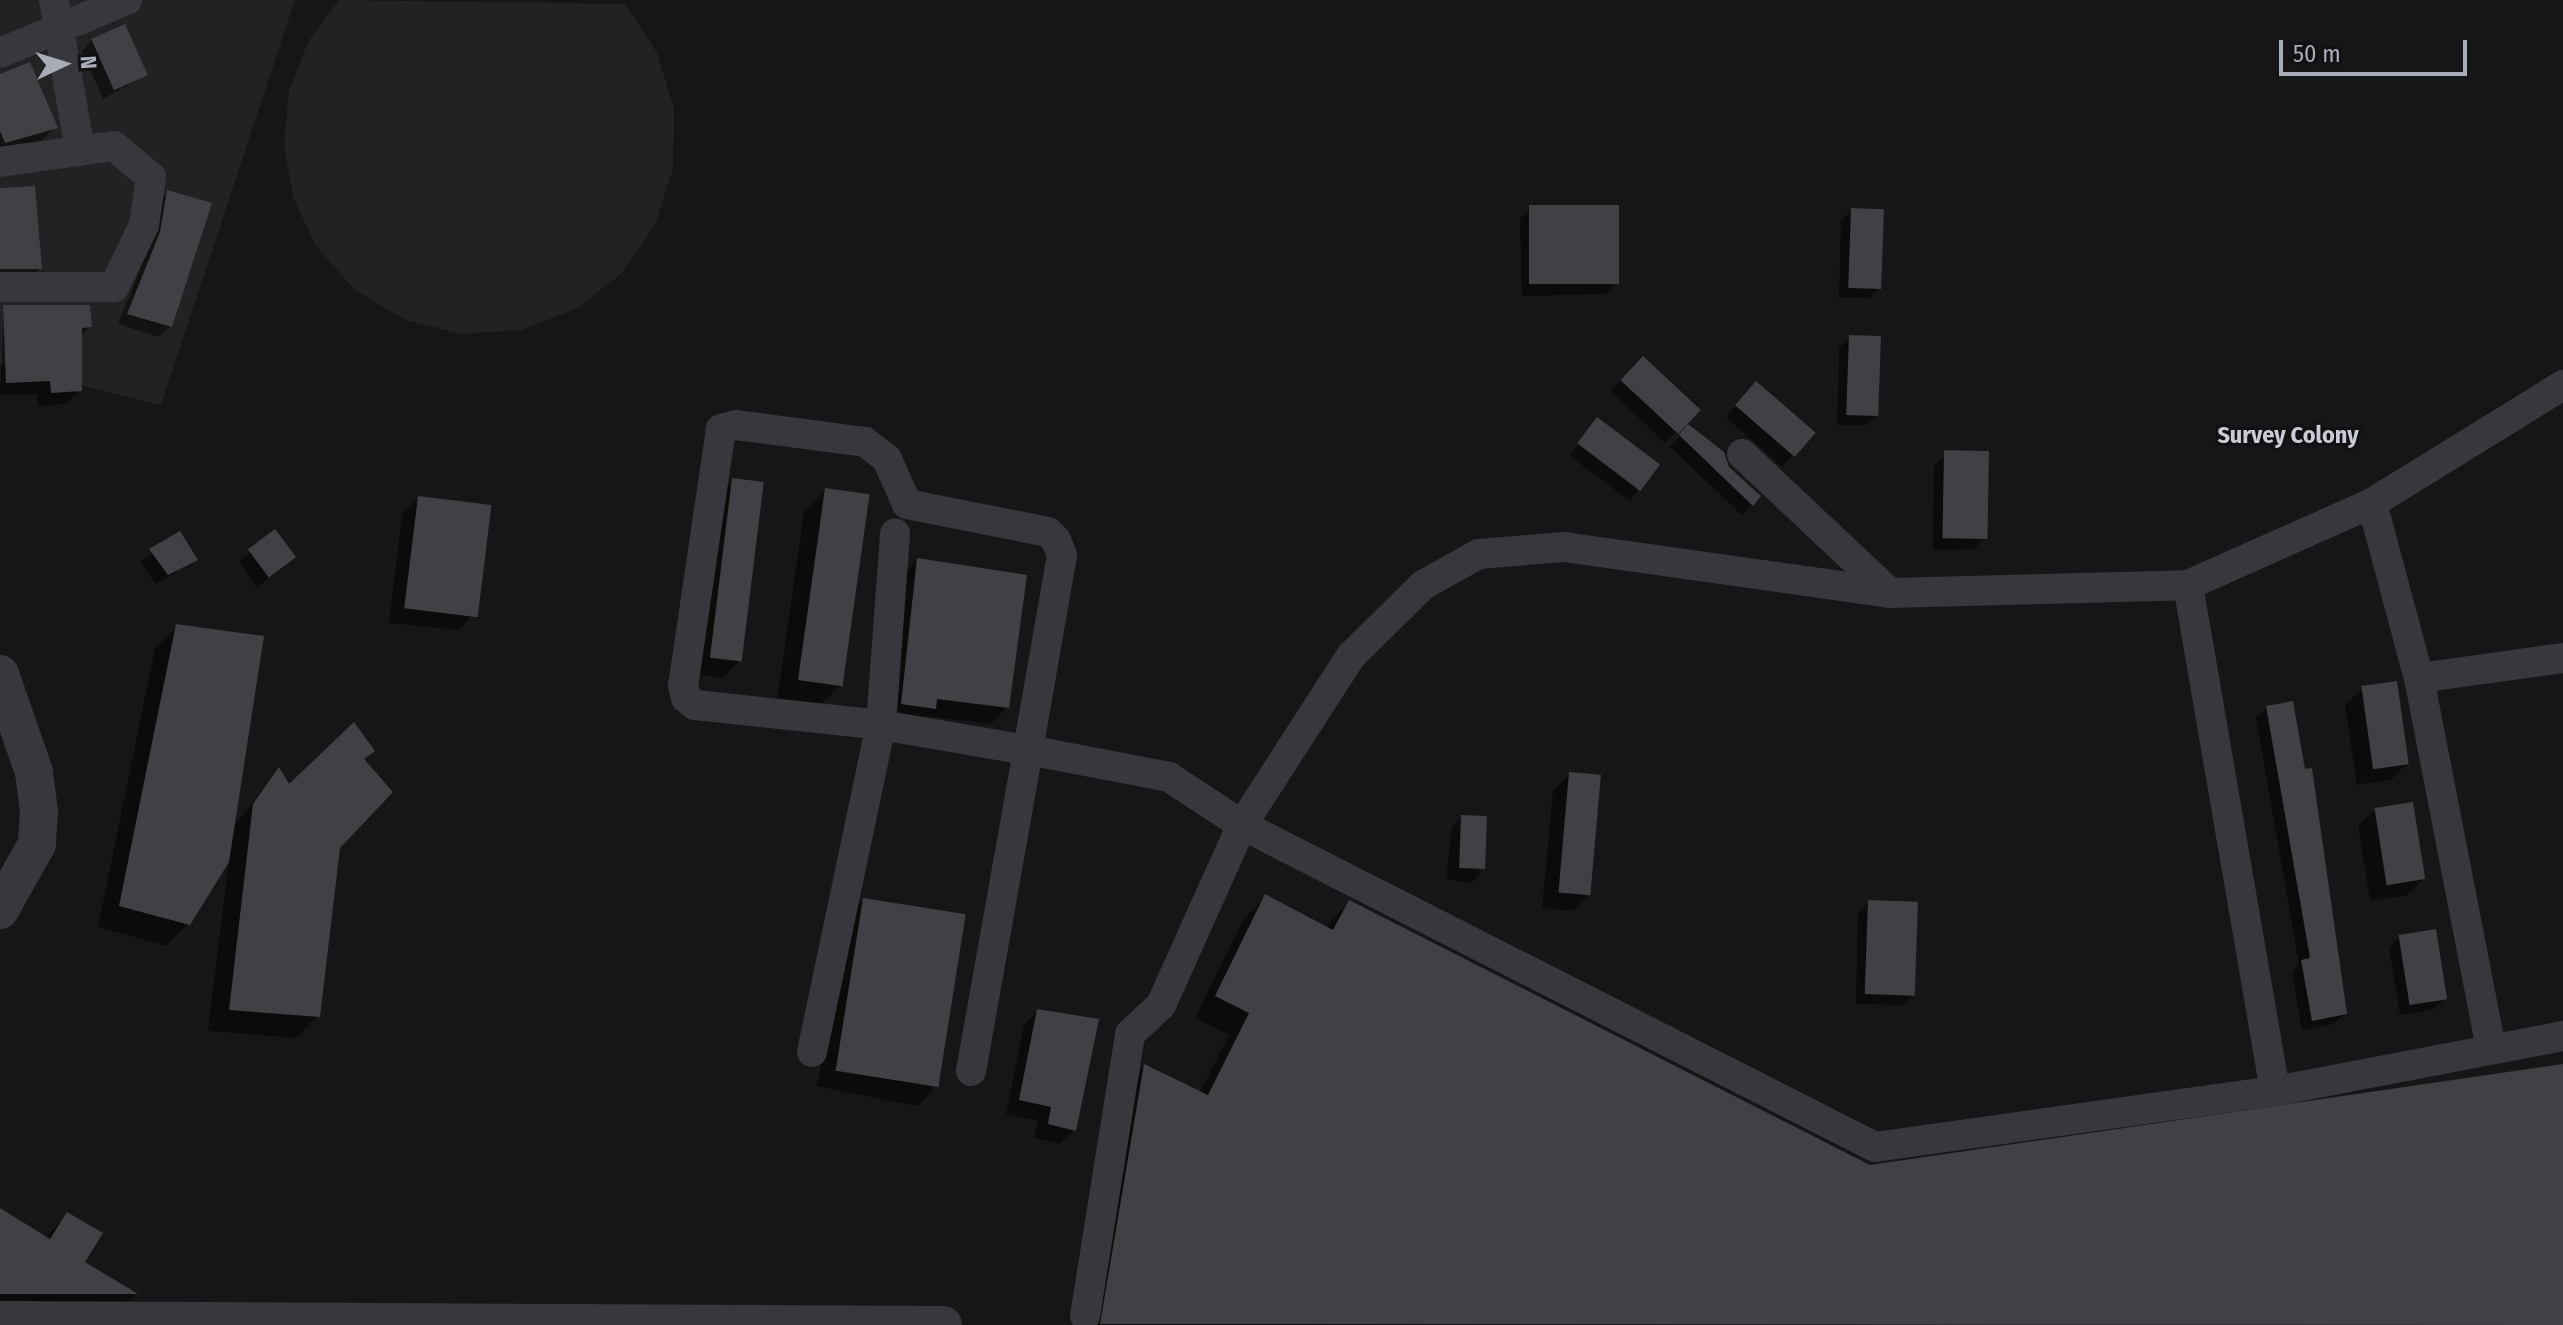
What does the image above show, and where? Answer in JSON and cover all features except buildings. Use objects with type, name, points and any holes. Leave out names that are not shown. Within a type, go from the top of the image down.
[{"type":"street","points":[[0,53],[58,14],[127,0]]},
{"type":"street","points":[[58,14],[80,151]]},
{"type":"street","points":[[0,162],[114,146],[151,177],[144,225],[114,287],[0,287]]},
{"type":"street","points":[[1085,1316],[1130,1034],[1161,1005],[1242,825],[1351,656],[1423,585],[1479,554],[1564,547],[1890,593],[2188,585],[2372,503],[2563,385]]},
{"type":"street","points":[[971,1071],[1028,750],[1062,555],[1056,540],[1048,532],[907,504],[887,459],[865,442],[736,425],[721,429],[686,698],[695,705],[881,725],[1028,750],[1169,777],[1242,825],[1875,1147],[2275,1091],[2491,1047],[2563,1036]]},
{"type":"street","points":[[1742,454],[1890,593]]},
{"type":"street","points":[[2372,503],[2419,678],[2491,1047]]},
{"type":"street","points":[[812,1052],[881,725],[895,534]]},
{"type":"street","points":[[2188,585],[2275,1091]]},
{"type":"street","points":[[2419,678],[2563,658]]},
{"type":"street","points":[[0,674],[34,772],[39,812],[37,844],[0,910]]},
{"type":"street","points":[[0,1320],[943,1325]]},
{"type":"shaded area","points":[[0,0],[295,0],[161,405],[0,365]]},
{"type":"shaded area","points":[[339,0],[625,4],[657,53],[674,109],[673,169],[655,225],[622,273],[576,309],[521,330],[462,334],[406,320],[355,290],[316,246],[293,197],[284,145],[289,91],[308,42]]},
{"type":"district","name":"Survey Colony","points":[[2288,436]]}]
